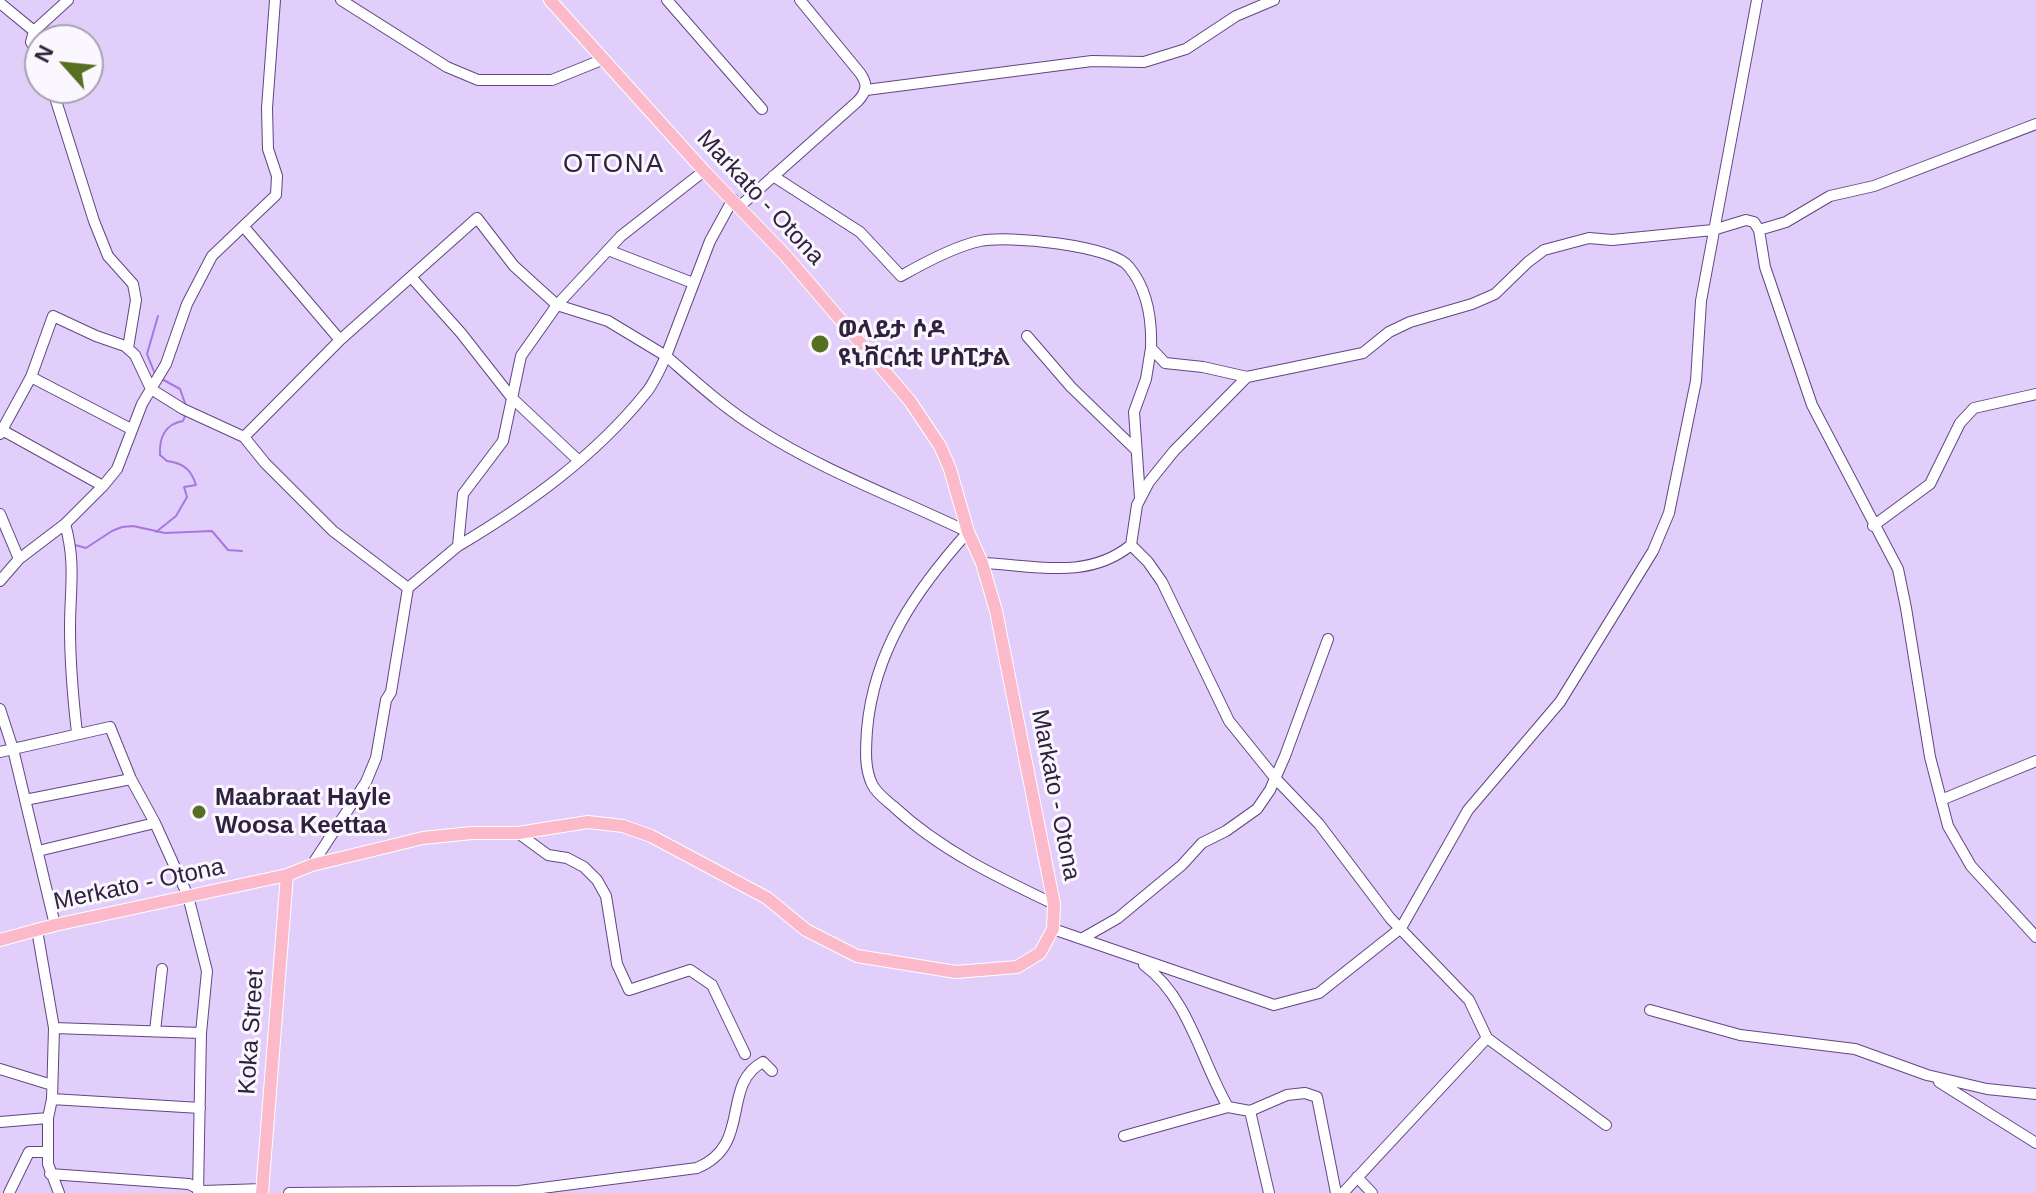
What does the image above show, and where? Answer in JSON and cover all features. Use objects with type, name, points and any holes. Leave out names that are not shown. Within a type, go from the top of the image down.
[{"type":"main road","name":"Markato - Otona","points":[[287,875],[312,865],[423,838],[472,833],[518,833],[588,822],[623,826],[651,836],[767,898],[806,930],[857,956],[956,972],[1017,967],[1040,953],[1053,929],[1054,904],[996,611],[940,446],[910,401],[786,256],[704,171],[550,0]]},
{"type":"main road","name":"Merkato - Otona","points":[[0,940],[55,925],[287,875]]},
{"type":"main road","name":"Koka Street","points":[[262,1191],[287,875]]},
{"type":"street","points":[[42,24],[68,0]]},
{"type":"street","points":[[0,581],[19,559],[65,524],[117,469],[131,429],[212,256],[276,195],[277,176],[268,149],[267,108],[275,0]]},
{"type":"street","points":[[341,0],[447,67],[478,80],[552,80],[604,59]]},
{"type":"street","points":[[667,0],[762,109]]},
{"type":"street","points":[[312,865],[366,782],[376,758],[408,588],[458,546],[520,509],[579,461],[647,392],[666,356],[710,241],[736,203],[773,176],[858,101],[866,90],[866,81],[800,0]]},
{"type":"street","points":[[866,90],[1092,61],[1144,62],[1186,49],[1236,16],[1274,0]]},
{"type":"street","points":[[1053,929],[1274,1005],[1319,993],[1401,928],[1468,810],[1560,702],[1653,551],[1669,513],[1696,381],[1701,301],[1713,230],[1757,0]]},
{"type":"street","points":[[0,3],[26,24]]},
{"type":"street","points":[[57,104],[108,256],[133,284],[136,300],[128,348]]},
{"type":"street","points":[[1759,230],[1786,222],[1830,196],[1874,186],[2036,124]]},
{"type":"street","points":[[458,546],[463,494],[503,441],[521,356],[557,305],[621,236],[704,171]]},
{"type":"street","points":[[773,176],[860,232],[901,276],[982,241],[1037,242],[1101,250],[1128,265],[1147,302],[1152,321],[1146,379],[1134,412],[1140,500]]},
{"type":"street","points":[[244,437],[340,340],[477,218],[514,266],[557,305],[608,321],[666,356],[717,401],[759,430],[878,493],[968,532],[931,573],[892,637],[874,685],[865,757],[872,784],[920,830],[989,874],[1054,904]]},
{"type":"street","points":[[1151,348],[1165,363],[1203,367],[1247,377],[1363,353],[1389,332],[1410,322],[1495,294],[1544,250],[1589,238],[1612,240],[1713,230],[1746,220],[1754,222],[1759,230],[1765,267],[1812,405],[1898,569],[1930,757],[1948,826],[1971,866],[2036,937]]},
{"type":"street","points":[[244,227],[340,340]]},
{"type":"street","points":[[608,250],[693,283]]},
{"type":"street","points":[[412,278],[461,333],[512,398],[579,461]]},
{"type":"street","points":[[103,486],[1,432],[31,377],[53,316],[128,348],[183,409],[244,437],[265,463],[333,531],[408,588]]},
{"type":"street","points":[[1027,336],[1071,387],[1135,449]]},
{"type":"street","points":[[31,377],[131,429]]},
{"type":"street","points":[[982,563],[1047,570],[1083,566],[1116,557],[1131,545],[1140,500],[1149,482],[1174,451],[1247,377]]},
{"type":"street","points":[[1873,526],[1930,484],[1960,423],[1974,408],[2036,394]]},
{"type":"street","points":[[0,514],[19,559]]},
{"type":"street","points":[[65,524],[74,563],[71,583],[71,683],[77,733]]},
{"type":"street","points":[[1131,545],[1162,582],[1229,721],[1275,778],[1319,824],[1390,918],[1469,1000],[1487,1038],[1606,1125]]},
{"type":"street","points":[[1083,938],[1118,918],[1182,865],[1202,843],[1226,831],[1257,809],[1275,778],[1328,639]]},
{"type":"street","points":[[0,709],[13,749],[55,925]]},
{"type":"street","points":[[0,752],[110,727],[131,779],[155,823],[188,896],[207,971],[201,1033],[198,1190]]},
{"type":"street","points":[[1941,800],[2036,761]]},
{"type":"street","points":[[25,800],[131,779]]},
{"type":"street","points":[[38,851],[155,823]]},
{"type":"street","points":[[518,833],[548,855],[567,858],[584,867],[597,880],[606,896],[617,964],[629,990],[690,970],[712,985],[745,1054]]},
{"type":"street","points":[[37,930],[54,1028],[52,1099],[48,1118],[51,1193]]},
{"type":"street","points":[[1135,959],[1158,975],[1170,992],[1228,1107]]},
{"type":"street","points":[[155,1031],[162,969]]},
{"type":"street","points":[[1650,1010],[1740,1035],[1855,1049],[1927,1075],[1987,1089],[2036,1094]]},
{"type":"street","points":[[54,1028],[201,1033]]},
{"type":"street","points":[[1343,1193],[1487,1038]]},
{"type":"street","points":[[289,1193],[519,1192],[697,1168],[720,1154],[730,1137],[744,1079],[751,1069],[763,1062],[772,1071]]},
{"type":"street","points":[[0,1069],[52,1085]]},
{"type":"street","points":[[1927,1075],[1983,1107],[2036,1143]]},
{"type":"street","points":[[1124,1136],[1228,1107],[1250,1111],[1287,1095],[1305,1093],[1317,1097],[1336,1193]]},
{"type":"street","points":[[52,1099],[200,1108]]},
{"type":"street","points":[[1250,1111],[1269,1193]]},
{"type":"street","points":[[0,1122],[48,1118]]},
{"type":"street","points":[[9,1193],[29,1152],[48,1152]]},
{"type":"street","points":[[52,1177],[189,1184],[203,1191],[262,1191]]},
{"type":"street","points":[[52,1177],[59,1193]]},
{"type":"street","points":[[1357,1177],[1372,1193]]},
{"type":"waterway","points":[[155,374],[147,354],[158,316]]},
{"type":"waterway","points":[[160,378],[180,389],[186,406]]},
{"type":"waterway","points":[[156,532],[176,516],[187,497],[184,487],[196,485],[186,468],[160,455],[164,433],[172,425],[183,421],[185,416]]},
{"type":"waterway","points":[[75,545],[86,548],[112,531],[133,526],[165,533],[212,531],[228,550],[242,551]]},
{"type":"place","name":"ወላይታ ሶዶ ዩኒቨርሲቲ ሆስፒታል","points":[[820,344]]},
{"type":"place","name":"Maabraat Hayle Woosa Keettaa","points":[[199,812]]},
{"type":"district","name":"OTONA","points":[[614,165]]}]
